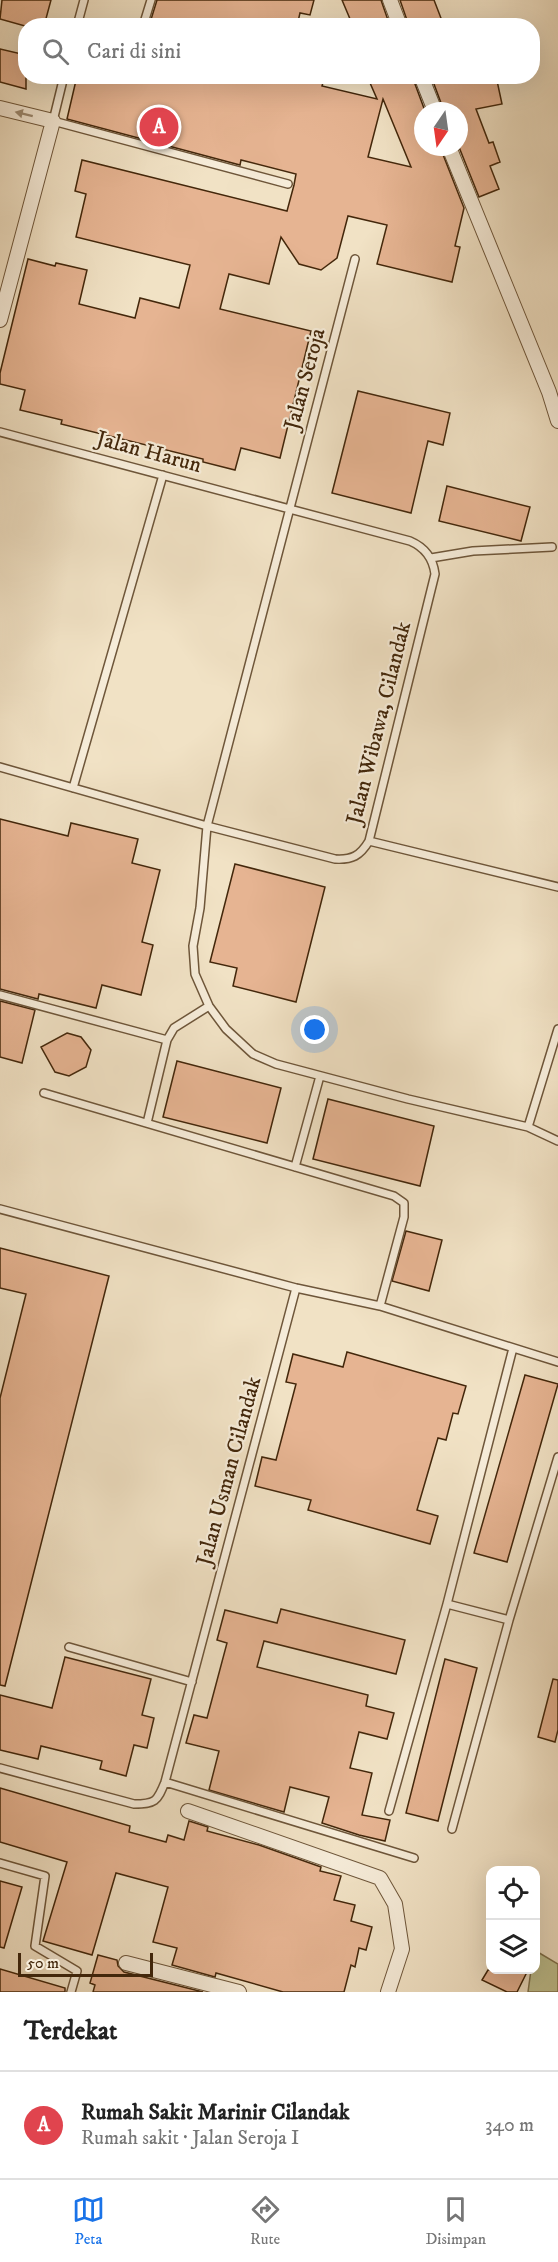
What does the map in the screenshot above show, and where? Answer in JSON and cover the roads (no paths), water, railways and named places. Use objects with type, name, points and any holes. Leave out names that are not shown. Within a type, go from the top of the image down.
[{"type":"street","points":[[390,0],[397,18]]},
{"type":"street","points":[[424,84],[431,102]]},
{"type":"street","points":[[0,108],[53,121],[0,320]]},
{"type":"street","points":[[453,156],[558,421]]},
{"type":"street","points":[[188,1811],[380,1878],[395,1904],[402,1949],[388,1992]]},
{"type":"street","points":[[126,1963],[239,1992]]},
{"type":"lane","points":[[79,18],[84,0]]},
{"type":"lane","points":[[145,18],[151,0]]},
{"type":"lane","points":[[62,84],[53,121],[288,184]]},
{"type":"lane","name":"Jalan Seroja","points":[[355,259],[207,826],[200,908],[193,946],[195,974],[209,1006],[225,1029],[253,1054],[276,1064],[320,1076],[528,1126],[558,1141]]},
{"type":"lane","name":"Jalan Harun","points":[[0,432],[289,507]]},
{"type":"lane","points":[[74,788],[163,475]]},
{"type":"lane","points":[[289,507],[410,541],[424,550],[431,558],[473,551],[552,547]]},
{"type":"lane","name":"Jalan Wibawa, Cilandak","points":[[0,767],[207,826],[341,859],[347,860],[357,856],[369,841],[435,574],[431,558]]},
{"type":"lane","points":[[369,841],[558,887]]},
{"type":"lane","points":[[0,995],[167,1040]]},
{"type":"lane","points":[[147,1123],[167,1040],[174,1028],[209,1006]]},
{"type":"lane","points":[[528,1126],[558,1029]]},
{"type":"lane","points":[[295,1167],[320,1076]]},
{"type":"lane","points":[[44,1093],[394,1196],[404,1203],[404,1217],[380,1306]]},
{"type":"lane","points":[[0,1209],[296,1288],[380,1306],[558,1362]]},
{"type":"lane","name":"Jalan Usman Cilandak","points":[[0,1768],[134,1804],[151,1804],[159,1797],[192,1682],[296,1288]]},
{"type":"lane","points":[[389,1811],[447,1604],[513,1348]]},
{"type":"lane","points":[[452,1829],[509,1620],[558,1457]]},
{"type":"lane","points":[[447,1604],[509,1620]]},
{"type":"lane","points":[[69,1647],[192,1682]]},
{"type":"lane","points":[[165,1782],[414,1858]]},
{"type":"lane","points":[[0,1863],[45,1876],[35,1946],[77,1971],[71,1992]]},
{"type":"place","name":"Rumah Sakit Marinir Cilandak","points":[[159,127]]}]
